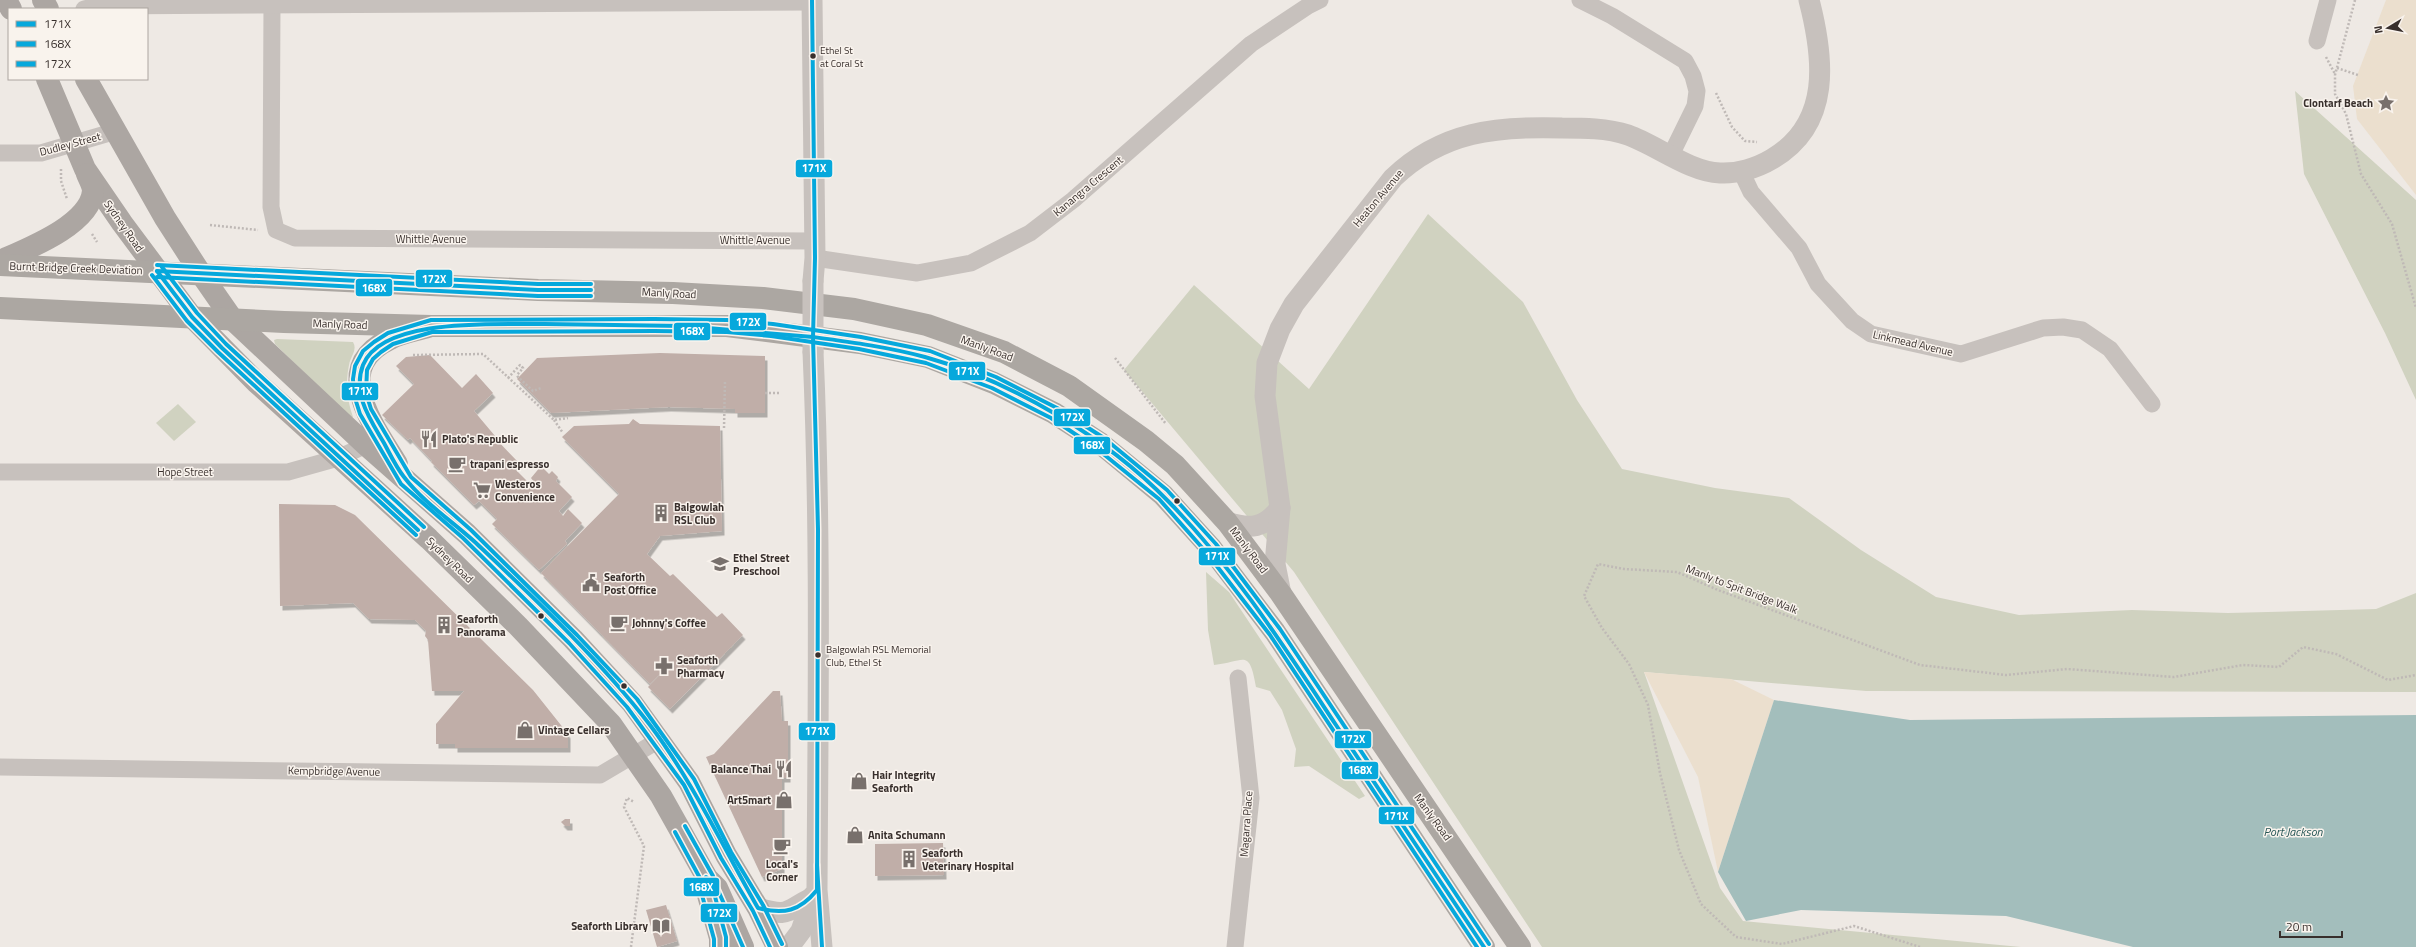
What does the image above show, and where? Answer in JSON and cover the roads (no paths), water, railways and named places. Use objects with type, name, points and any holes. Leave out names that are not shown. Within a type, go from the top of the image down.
[{"type":"highway","name":"Burnt Bridge Creek Deviation","points":[[0,265],[201,274]]},
{"type":"highway","name":"Manly Road","points":[[201,274],[530,290],[673,293],[764,298],[854,309],[927,325],[1004,352],[1069,386],[1146,441],[1175,465],[1227,522],[1281,594],[1520,947]]},
{"type":"highway","points":[[0,308],[192,317]]},
{"type":"highway","name":"Manly Road","points":[[192,317],[233,320],[431,326],[727,326],[772,330],[860,343],[928,357],[994,383],[1054,413],[1100,443],[1163,495],[1211,548],[1275,632],[1484,947]]},
{"type":"main road","name":"Sydney Road","points":[[47,80],[73,144],[85,169],[157,271],[192,317],[256,382],[429,539],[518,626],[611,724],[665,803],[707,878],[717,888],[743,947]]},
{"type":"main road","points":[[87,80],[165,218],[233,320],[366,445],[467,534],[573,639],[632,703],[689,782],[726,854],[758,908],[776,947]]},
{"type":"main road","points":[[0,261],[43,242],[79,217],[89,204],[93,190],[85,169]]},
{"type":"main road","points":[[406,481],[365,411],[360,394],[359,379],[368,354],[377,346],[390,339],[431,326]]},
{"type":"main road","points":[[707,878],[708,894],[720,938],[720,947]]},
{"type":"street","name":"Kanangra Crescent","points":[[815,250],[917,273],[971,263],[1030,233],[1073,200],[1251,44],[1308,6],[1320,0]]},
{"type":"street","points":[[1580,0],[1612,16],[1685,62],[1693,76],[1697,91],[1695,106],[1671,154]]},
{"type":"street","name":"Heaton Avenue","points":[[1281,594],[1274,564],[1280,508],[1265,385],[1267,363],[1274,344],[1294,304],[1389,184],[1409,162],[1427,151],[1467,134],[1521,128],[1583,128],[1608,130],[1632,137],[1704,170],[1718,173],[1741,171],[1765,163],[1787,151],[1800,137],[1814,109],[1821,82],[1821,53],[1809,0]]},
{"type":"street","points":[[2317,41],[2328,0]]},
{"type":"street","points":[[88,8],[96,6],[272,4],[812,1],[815,250],[813,281],[813,352],[818,515],[814,895],[822,947]]},
{"type":"street","name":"Whittle Avenue","points":[[272,4],[271,207],[276,230],[295,238],[815,250]]},
{"type":"street","name":"Dudley Street","points":[[0,153],[41,153],[116,131]]},
{"type":"street","name":"Linkmead Avenue","points":[[1741,171],[1751,192],[1799,248],[1818,284],[1852,321],[1871,334],[1961,354],[2043,328],[2063,327],[2082,330],[2110,349],[2152,404]]},
{"type":"street","name":"Hope Street","points":[[0,472],[288,472],[338,458],[366,445]]},
{"type":"street","points":[[1227,522],[1239,526],[1257,527],[1266,523],[1280,508]]},
{"type":"street","name":"Magarra Place","points":[[1235,947],[1251,798],[1238,678]]},
{"type":"street","name":"Kempbridge Avenue","points":[[0,767],[600,775],[660,740]]},
{"type":"street","points":[[758,908],[777,914],[785,914],[814,895]]},
{"type":"street","points":[[789,947],[801,931],[814,895]]},
{"type":"water","name":"Port Jackson","points":[[1774,700],[1910,720],[2416,715],[2416,947],[2133,947],[2006,916],[1801,910],[1746,921],[1718,872]]},
{"type":"place","name":"Ethel St at Coral St","points":[[813,56]]},
{"type":"place","name":"Clontarf Beach","points":[[2386,103]]},
{"type":"place","name":"Plato's Republic","points":[[429,439]]},
{"type":"place","name":"trapani espresso","points":[[457,464]]},
{"type":"place","name":"Westeros Convenience","points":[[482,490]]},
{"type":"place","name":"Balgowlah RSL Club","points":[[661,513]]},
{"type":"place","name":"Ethel Street Preschool","points":[[720,564]]},
{"type":"place","name":"Seaforth Post Office","points":[[591,583]]},
{"type":"place","name":"Johnny's Coffee","points":[[619,623]]},
{"type":"place","name":"Seaforth Panorama","points":[[444,625]]},
{"type":"place","name":"Balgowlah RSL Memorial Club, Ethel St","points":[[818,655]]},
{"type":"place","name":"Seaforth Pharmacy","points":[[664,666]]},
{"type":"place","name":"Vintage Cellars","points":[[525,730]]},
{"type":"place","name":"Balance Thai","points":[[784,769]]},
{"type":"place","name":"Hair Integrity Seaforth","points":[[859,781]]},
{"type":"place","name":"Art5mart","points":[[784,800]]},
{"type":"place","name":"Anita Schumann","points":[[855,835]]},
{"type":"place","name":"Local's Corner","points":[[782,846]]},
{"type":"place","name":"Seaforth Veterinary Hospital","points":[[909,859]]},
{"type":"place","name":"Seaforth Library","points":[[661,926]]}]
